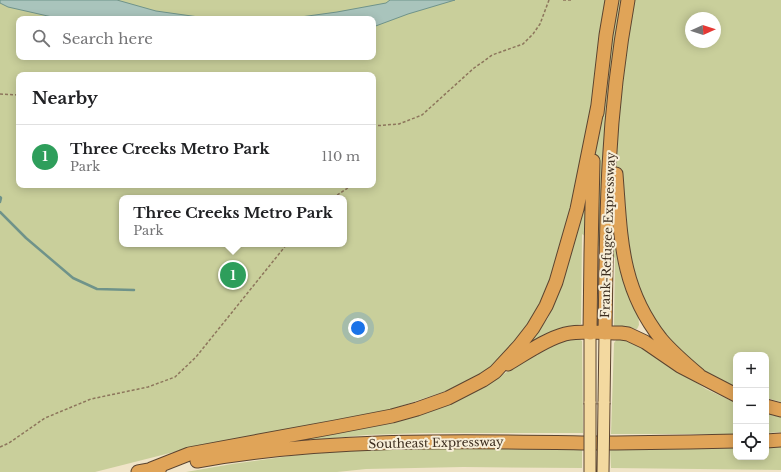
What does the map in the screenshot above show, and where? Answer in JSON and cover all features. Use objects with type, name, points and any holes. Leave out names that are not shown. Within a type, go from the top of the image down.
[{"type":"highway","name":"Frank-Refugee Expressway","points":[[590,333],[592,197],[598,105],[606,35],[612,0]]},
{"type":"highway","name":"Frank-Refugee Expressway","points":[[605,333],[609,166],[622,36],[628,0]]},
{"type":"highway","points":[[494,372],[519,346],[533,328],[554,289],[576,209],[598,105]]},
{"type":"highway","points":[[612,125],[623,255],[632,289],[645,316],[662,340],[698,375]]},
{"type":"highway","points":[[151,469],[189,454],[417,410],[448,398],[483,380],[494,372],[558,336],[570,333],[621,333],[635,337],[645,342],[680,366],[733,393]]},
{"type":"highway","points":[[769,407],[781,410]]},
{"type":"highway","points":[[769,441],[781,440]]},
{"type":"highway","name":"Southeast Expressway","points":[[138,472],[210,459],[268,451],[339,444],[454,441],[603,443],[733,441]]},
{"type":"main road","name":"Frank-Refugee Expressway","points":[[590,333],[590,472]]},
{"type":"main road","name":"Frank-Refugee Expressway","points":[[603,472],[605,333]]},
{"type":"path","points":[[376,126],[399,124],[422,115],[474,68],[492,55],[523,44],[540,24],[549,0]]},
{"type":"path","points":[[563,0],[571,0]]},
{"type":"path","points":[[0,94],[16,95]]},
{"type":"path","points":[[337,195],[348,188]]},
{"type":"path","points":[[0,447],[10,443],[45,418],[92,399],[148,387],[175,377],[196,357],[285,247]]},
{"type":"green space","points":[[0,0],[781,0],[781,402],[769,399],[769,352],[733,352],[733,386],[698,368],[683,355],[665,334],[650,311],[635,272],[621,262],[638,312],[639,325],[637,329],[614,327],[615,258],[582,234],[581,324],[558,330],[529,343],[548,318],[561,286],[546,293],[532,321],[505,354],[483,373],[446,391],[389,410],[174,452],[95,472],[0,472]]},
{"type":"green space","points":[[570,337],[576,337],[582,341],[583,433],[422,433],[366,435],[292,442],[292,440],[472,393],[523,362]]},
{"type":"green space","points":[[617,339],[635,342],[706,389],[733,402],[733,434],[611,434],[614,343]]},
{"type":"green space","points":[[769,415],[781,417],[781,432],[769,433]]},
{"type":"green space","points":[[781,447],[781,470],[611,468],[610,448],[733,448],[733,460],[769,460],[769,448]]},
{"type":"green space","points":[[371,448],[582,448],[582,468],[463,467],[366,469],[337,472],[186,472],[297,455]]},
{"type":"water","points":[[0,0],[117,0],[156,11],[192,16],[48,16],[8,7],[0,3]]},
{"type":"water","points":[[390,0],[455,0],[408,14],[376,26],[376,16],[308,16],[337,12],[386,3]]},
{"type":"waterway","points":[[0,197],[0,202]]},
{"type":"waterway","points":[[0,212],[26,238],[73,278],[97,289],[134,290]]},
{"type":"place","name":"Three Creeks Metro Park","points":[[233,275]]}]
